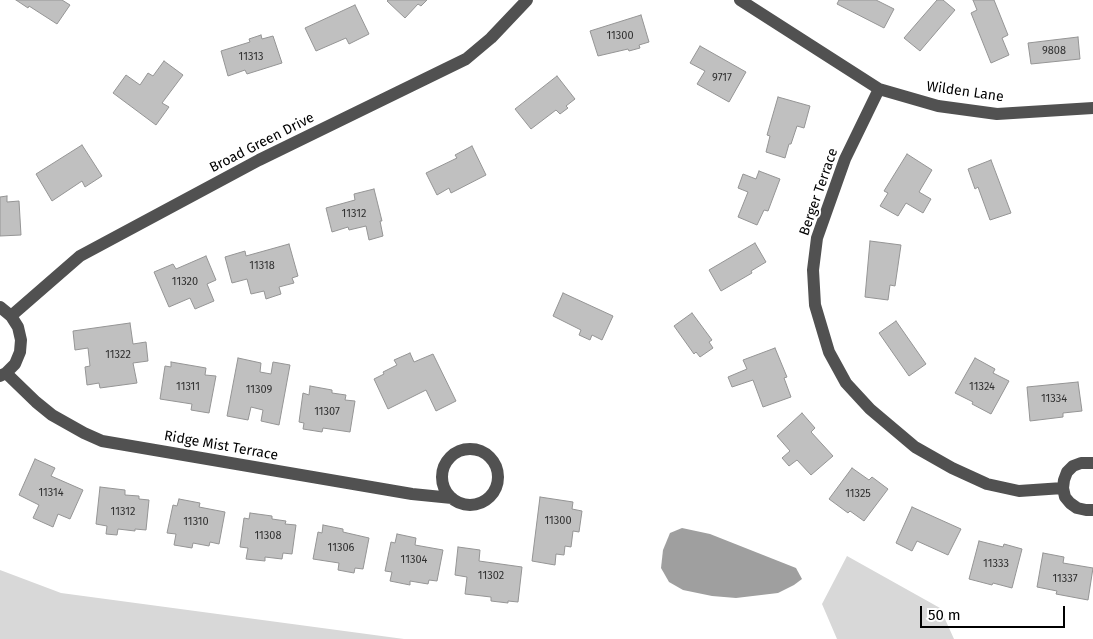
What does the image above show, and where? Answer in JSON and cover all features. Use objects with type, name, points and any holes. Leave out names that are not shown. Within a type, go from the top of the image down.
[{"type":"street","name":"Broad Green Drive","points":[[11,316],[80,256],[259,160],[466,59],[491,38],[526,0]]},
{"type":"street","name":"Wilden Lane","points":[[740,0],[879,88],[938,106],[997,114],[1093,108]]},
{"type":"street","name":"Berger Terrace","points":[[879,88],[845,160],[818,238],[812,270],[815,304],[829,352],[846,383],[870,409],[915,447],[987,484],[1019,491],[1063,488]]},
{"type":"street","points":[[0,307],[11,316],[18,327],[21,340],[20,352],[15,364],[3,375]]},
{"type":"street","name":"Ridge Mist Terrace","points":[[3,375],[52,415],[84,433],[102,440],[412,494],[452,498],[468,505],[477,504],[485,500],[496,487],[497,470],[488,455],[480,450],[462,449],[448,459],[443,466],[441,475],[442,484],[452,498]]},
{"type":"street","points":[[1093,463],[1081,463],[1073,466],[1067,472],[1063,488],[1070,504],[1077,508],[1093,510]]},
{"type":"shaded area","points":[[682,528],[710,534],[796,568],[802,579],[778,593],[736,598],[712,596],[683,590],[669,582],[661,568],[663,550],[670,533]]},
{"type":"shaded area","points":[[847,556],[940,608],[954,639],[837,639],[822,604]]},
{"type":"shaded area","points":[[0,570],[61,593],[404,639],[0,639]]},
{"type":"building","points":[[16,0],[62,0],[70,5],[57,24]]},
{"type":"building","points":[[388,0],[427,0],[421,6],[418,4],[405,18]]},
{"type":"building","points":[[839,0],[876,0],[894,9],[884,28],[837,4]]},
{"type":"building","points":[[937,0],[943,0],[955,10],[920,51],[904,38]]},
{"type":"building","points":[[973,0],[994,0],[1008,35],[1002,38],[1009,55],[991,63],[971,13],[977,10]]},
{"type":"building","points":[[355,5],[369,34],[349,44],[346,38],[316,51],[305,28]]},
{"type":"building","points":[[641,15],[649,42],[639,45],[640,48],[598,56],[590,31]]},
{"type":"building","points":[[261,35],[262,39],[273,36],[282,63],[247,74],[245,70],[228,76],[221,51],[250,42],[249,39]]},
{"type":"building","points":[[1078,37],[1080,59],[1031,64],[1028,43]]},
{"type":"building","points":[[700,46],[746,72],[729,102],[697,84],[705,71],[690,63]]},
{"type":"building","points":[[164,61],[183,75],[162,103],[169,107],[156,125],[113,93],[126,75],[140,85],[148,73],[153,76]]},
{"type":"building","points":[[557,76],[575,99],[560,114],[556,110],[531,129],[515,109]]},
{"type":"building","points":[[778,97],[810,106],[804,128],[797,126],[785,158],[766,152],[770,136],[767,135]]},
{"type":"building","points":[[82,145],[102,176],[85,187],[82,181],[52,201],[36,174]]},
{"type":"building","points":[[472,146],[486,175],[451,193],[449,188],[437,195],[426,173],[457,158],[455,155]]},
{"type":"building","points":[[907,154],[932,170],[919,192],[931,199],[923,213],[906,203],[898,216],[880,206],[888,193],[884,191]]},
{"type":"building","points":[[991,160],[1011,213],[990,220],[978,187],[975,189],[968,169]]},
{"type":"building","points":[[759,171],[780,179],[768,211],[764,210],[757,225],[738,217],[748,192],[738,188],[743,174],[756,179]]},
{"type":"building","points":[[374,189],[382,221],[380,221],[383,236],[369,240],[366,226],[349,230],[348,227],[332,232],[326,208],[355,200],[354,194]]},
{"type":"building","points":[[7,196],[7,202],[19,201],[21,235],[0,236],[0,197]]},
{"type":"building","points":[[870,241],[901,245],[895,286],[890,285],[888,300],[865,297]]},
{"type":"building","points":[[755,243],[766,262],[751,271],[752,273],[721,291],[709,270]]},
{"type":"building","points":[[289,244],[298,276],[292,278],[294,283],[279,287],[281,294],[266,299],[264,291],[251,294],[247,279],[232,283],[225,257],[245,251],[246,256]]},
{"type":"building","points":[[206,256],[216,280],[207,284],[214,301],[195,309],[190,298],[169,307],[154,272],[173,264],[176,269]]},
{"type":"building","points":[[563,293],[613,316],[602,340],[592,335],[590,340],[579,335],[581,330],[553,316]]},
{"type":"building","points":[[692,313],[712,340],[709,342],[713,348],[700,357],[696,352],[694,354],[674,326]]},
{"type":"building","points":[[896,321],[926,364],[909,376],[879,333]]},
{"type":"building","points":[[130,323],[133,344],[146,342],[148,361],[133,363],[137,383],[100,388],[99,383],[87,385],[85,367],[90,366],[88,348],[75,350],[73,331]]},
{"type":"building","points":[[775,348],[787,377],[784,378],[791,397],[763,407],[753,380],[732,387],[728,377],[747,369],[743,360]]},
{"type":"building","points":[[410,353],[414,362],[433,354],[456,401],[436,411],[426,390],[388,409],[374,379],[397,365],[394,360]]},
{"type":"building","points":[[238,358],[261,363],[260,372],[271,374],[273,362],[290,365],[279,425],[261,421],[263,410],[251,407],[248,420],[227,416]]},
{"type":"building","points":[[975,358],[995,369],[993,373],[1009,381],[991,414],[955,393]]},
{"type":"building","points":[[171,362],[206,368],[205,375],[216,376],[209,413],[191,410],[192,404],[160,399],[165,366],[171,367]]},
{"type":"building","points":[[1078,382],[1082,411],[1063,413],[1063,417],[1030,421],[1027,387]]},
{"type":"building","points":[[310,386],[332,390],[332,393],[346,395],[345,400],[355,401],[350,432],[323,428],[322,432],[303,429],[304,423],[299,422],[303,393],[309,395]]},
{"type":"building","points":[[802,413],[815,428],[811,432],[833,456],[811,475],[797,460],[789,466],[782,458],[790,451],[777,436]]},
{"type":"building","points":[[35,459],[55,468],[51,476],[83,490],[70,519],[58,514],[53,527],[33,518],[39,505],[19,495]]},
{"type":"building","points":[[852,468],[869,480],[872,477],[888,489],[864,521],[850,511],[848,513],[829,499]]},
{"type":"building","points":[[100,487],[125,490],[125,495],[139,496],[139,499],[149,500],[146,530],[118,529],[117,535],[106,534],[107,526],[96,524]]},
{"type":"building","points":[[540,497],[573,502],[572,509],[582,511],[579,532],[573,531],[571,547],[565,546],[564,555],[556,554],[555,565],[532,561]]},
{"type":"building","points":[[179,499],[200,503],[199,507],[225,512],[219,544],[210,542],[209,546],[193,543],[192,548],[174,545],[176,534],[167,533],[173,505],[177,506]]},
{"type":"building","points":[[912,507],[961,529],[948,555],[917,541],[912,551],[896,543]]},
{"type":"building","points":[[250,513],[272,516],[272,519],[286,521],[285,524],[296,525],[292,554],[283,553],[282,559],[265,557],[265,561],[246,559],[248,548],[240,547],[244,518],[249,519]]},
{"type":"building","points":[[323,525],[343,529],[343,532],[369,538],[363,569],[355,568],[354,573],[338,570],[339,563],[313,559],[318,532],[322,533]]},
{"type":"building","points":[[397,534],[416,538],[415,545],[443,550],[437,581],[429,580],[428,584],[410,581],[410,585],[390,581],[392,572],[385,571],[391,542],[395,543]]},
{"type":"building","points":[[979,541],[1003,547],[1004,544],[1022,549],[1012,588],[969,579]]},
{"type":"building","points":[[458,547],[480,550],[479,561],[522,567],[518,602],[491,601],[491,597],[465,594],[467,577],[455,575]]},
{"type":"building","points":[[1043,553],[1064,557],[1063,563],[1093,568],[1088,600],[1056,594],[1057,591],[1037,587]]}]
